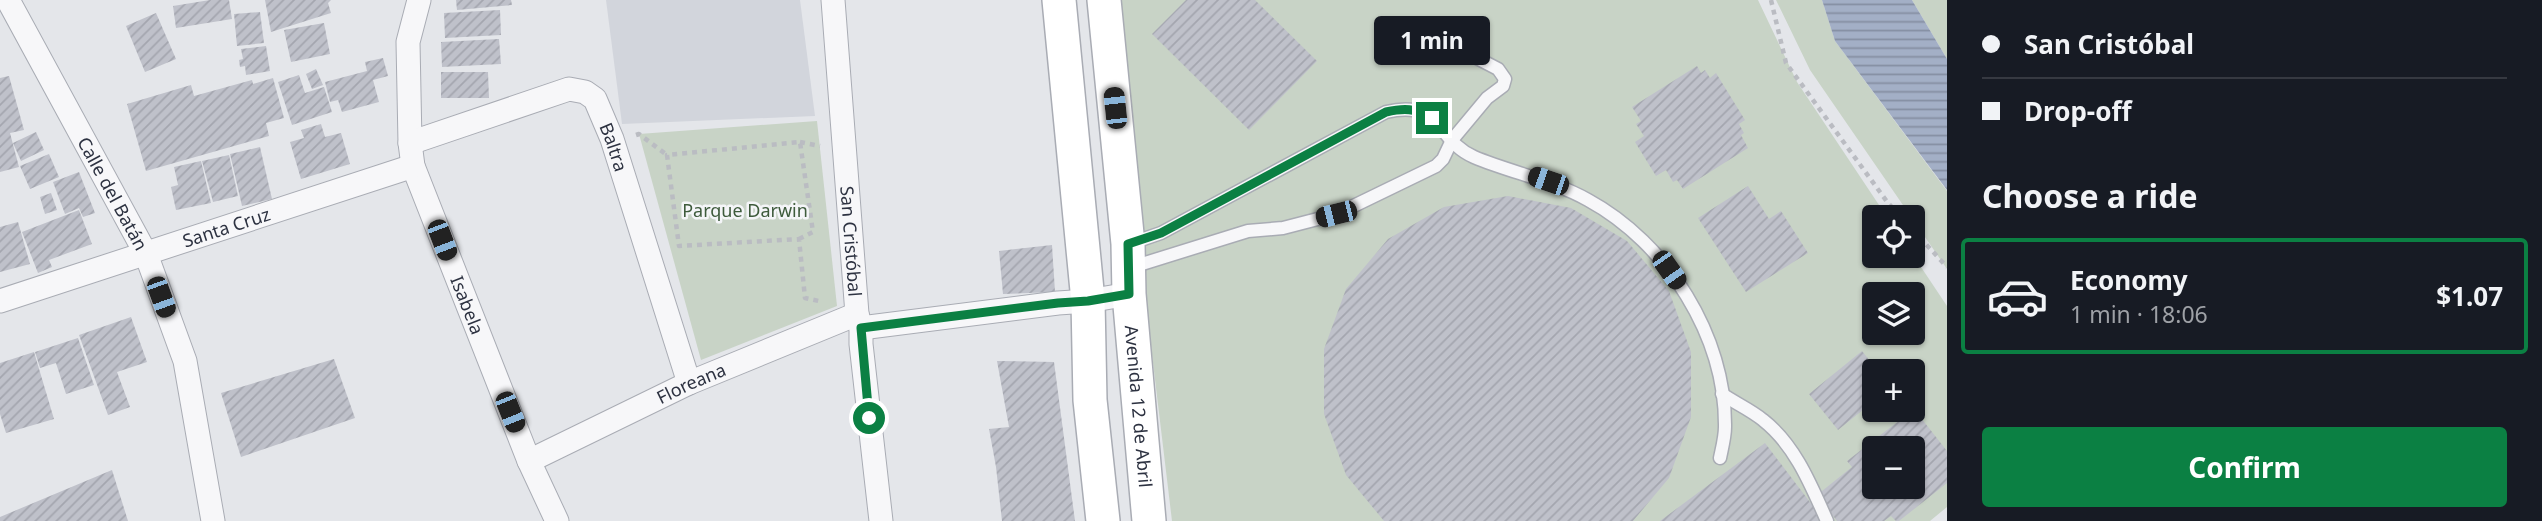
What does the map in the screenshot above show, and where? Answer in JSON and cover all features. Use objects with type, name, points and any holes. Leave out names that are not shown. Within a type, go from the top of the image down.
[{"type":"main road","points":[[1059,0],[1088,301],[1090,400],[1103,521]]},
{"type":"main road","name":"Avenida 12 de Abril","points":[[1104,0],[1149,521]]},
{"type":"street","name":"Calle del Batán","points":[[8,0],[146,254],[185,361],[214,521]]},
{"type":"street","name":"Isabela","points":[[419,0],[408,42],[413,166],[529,461],[557,521]]},
{"type":"street","name":"San Cristóbal","points":[[833,0],[853,320],[861,344],[881,521]]},
{"type":"street","name":"Baltra","points":[[410,143],[569,89],[585,92],[595,99],[612,139],[689,383]]},
{"type":"street","name":"Santa Cruz","points":[[0,301],[413,166]]},
{"type":"street","name":"Floreana","points":[[529,461],[689,383],[853,320],[1088,301],[1129,269]]},
{"type":"lane","points":[[1129,269],[1248,231],[1283,228],[1336,214],[1427,172],[1443,159],[1452,141],[1487,98],[1503,86],[1505,79],[1498,69],[1415,26]]},
{"type":"lane","points":[[1129,269],[1161,233],[1386,112],[1406,107],[1422,112],[1432,118],[1452,141],[1472,156],[1569,190],[1610,214],[1634,232],[1669,270],[1696,314],[1709,343],[1722,394],[1725,427],[1720,458]]},
{"type":"lane","points":[[1722,394],[1764,421],[1790,449],[1810,482],[1826,521]]},
{"type":"path","points":[[1770,0],[1786,62],[1890,205]]},
{"type":"path","points":[[800,142],[813,232],[800,239],[679,246],[667,155],[800,142]]},
{"type":"path","points":[[800,239],[804,298],[837,306],[853,320]]},
{"type":"path","points":[[1925,243],[1947,267]]},
{"type":"shaded area","points":[[606,0],[800,0],[815,116],[622,124]]},
{"type":"green space","points":[[1116,0],[1758,0],[1797,82],[1879,205],[1862,205],[1862,268],[1922,268],[1947,306],[1947,507],[1930,521],[1172,521],[1145,296]]},
{"type":"green space","points":[[1776,0],[1822,0],[1835,41],[1947,191],[1947,269],[1925,237],[1925,205],[1903,205],[1810,70]]},
{"type":"green space","points":[[1912,0],[1947,0],[1947,59]]},
{"type":"green space","name":"Parque Darwin","points":[[817,121],[837,306],[701,360],[639,134]]},
{"type":"water","points":[[1822,0],[1912,0],[1947,59],[1947,190],[1835,41]]},
{"type":"building","points":[[229,0],[232,19],[176,28],[173,6]]},
{"type":"building","points":[[265,0],[331,0],[328,3],[331,13],[271,32]]},
{"type":"building","points":[[456,0],[511,0],[512,5],[457,10]]},
{"type":"building","points":[[1186,0],[1255,0],[1317,61],[1249,130],[1152,34]]},
{"type":"building","points":[[500,10],[501,35],[445,38],[444,13]]},
{"type":"building","points":[[260,12],[264,43],[237,46],[234,14]]},
{"type":"building","points":[[156,13],[176,59],[145,72],[126,26]]},
{"type":"building","points":[[324,23],[330,54],[291,62],[284,30]]},
{"type":"building","points":[[499,39],[501,64],[442,67],[441,42]]},
{"type":"building","points":[[266,46],[270,71],[246,75],[245,66],[240,67],[239,60],[243,59],[241,49]]},
{"type":"building","points":[[383,58],[388,76],[373,80],[379,102],[342,112],[338,100],[330,102],[325,82],[367,71],[365,62]]},
{"type":"building","points":[[1697,66],[1701,73],[1705,70],[1710,78],[1716,73],[1745,120],[1739,124],[1748,148],[1683,189],[1677,180],[1673,182],[1666,170],[1656,176],[1635,142],[1644,136],[1636,124],[1641,121],[1632,107]]},
{"type":"building","points":[[316,69],[323,85],[312,89],[306,74]]},
{"type":"building","points":[[441,72],[488,72],[489,98],[441,98]]},
{"type":"building","points":[[299,75],[305,93],[324,87],[332,112],[292,125],[278,82]]},
{"type":"building","points":[[9,76],[24,130],[10,133],[19,167],[0,172],[0,78]]},
{"type":"building","points":[[273,78],[284,118],[266,123],[269,136],[146,171],[127,104],[191,85],[194,96],[252,80],[253,84]]},
{"type":"building","points":[[321,124],[325,137],[341,133],[350,164],[301,179],[290,142],[304,138],[301,130]]},
{"type":"building","points":[[36,132],[44,150],[21,161],[13,143]]},
{"type":"building","points":[[260,147],[272,199],[242,206],[230,154]]},
{"type":"building","points":[[49,154],[59,177],[30,189],[20,166]]},
{"type":"building","points":[[229,155],[238,196],[213,202],[202,161]]},
{"type":"building","points":[[201,161],[211,203],[176,210],[171,187],[178,185],[174,167]]},
{"type":"building","points":[[79,172],[95,213],[83,217],[79,208],[65,214],[53,182]]},
{"type":"building","points":[[1748,186],[1769,219],[1781,211],[1808,253],[1746,292],[1698,218]]},
{"type":"building","points":[[51,193],[57,210],[45,214],[40,197]]},
{"type":"building","points":[[1508,196],[1571,208],[1627,241],[1669,291],[1691,352],[1691,417],[1669,478],[1633,521],[1384,521],[1346,475],[1324,414],[1324,349],[1346,289],[1388,239],[1444,207]]},
{"type":"building","points":[[79,210],[92,244],[49,260],[52,267],[38,273],[22,232]]},
{"type":"building","points":[[18,222],[30,264],[0,272],[0,227]]},
{"type":"building","points":[[1052,245],[1055,292],[1003,294],[999,251]]},
{"type":"building","points":[[131,317],[147,362],[117,372],[130,407],[108,415],[79,335]]},
{"type":"building","points":[[78,338],[94,385],[66,394],[56,363],[40,368],[35,352]]},
{"type":"building","points":[[1862,351],[1868,359],[1862,359],[1862,411],[1838,430],[1809,394]]},
{"type":"building","points":[[34,352],[54,419],[6,433],[0,414],[0,363]]},
{"type":"building","points":[[334,359],[355,418],[241,457],[221,393]]},
{"type":"building","points":[[997,361],[1054,362],[1075,521],[1002,521],[989,429],[1009,427]]},
{"type":"building","points":[[1897,422],[1924,422],[1947,451],[1947,483],[1899,521],[1891,516],[1884,521],[1837,521],[1817,495],[1852,467],[1847,461],[1862,449],[1862,499],[1925,499],[1925,436],[1879,436]]},
{"type":"building","points":[[1765,443],[1822,518],[1818,521],[1660,521]]},
{"type":"building","points":[[112,470],[128,521],[0,521],[0,517]]},
{"type":"route","points":[[869,418],[861,328],[1129,294],[1128,244],[1161,233],[1386,112],[1406,107],[1432,118]]}]
